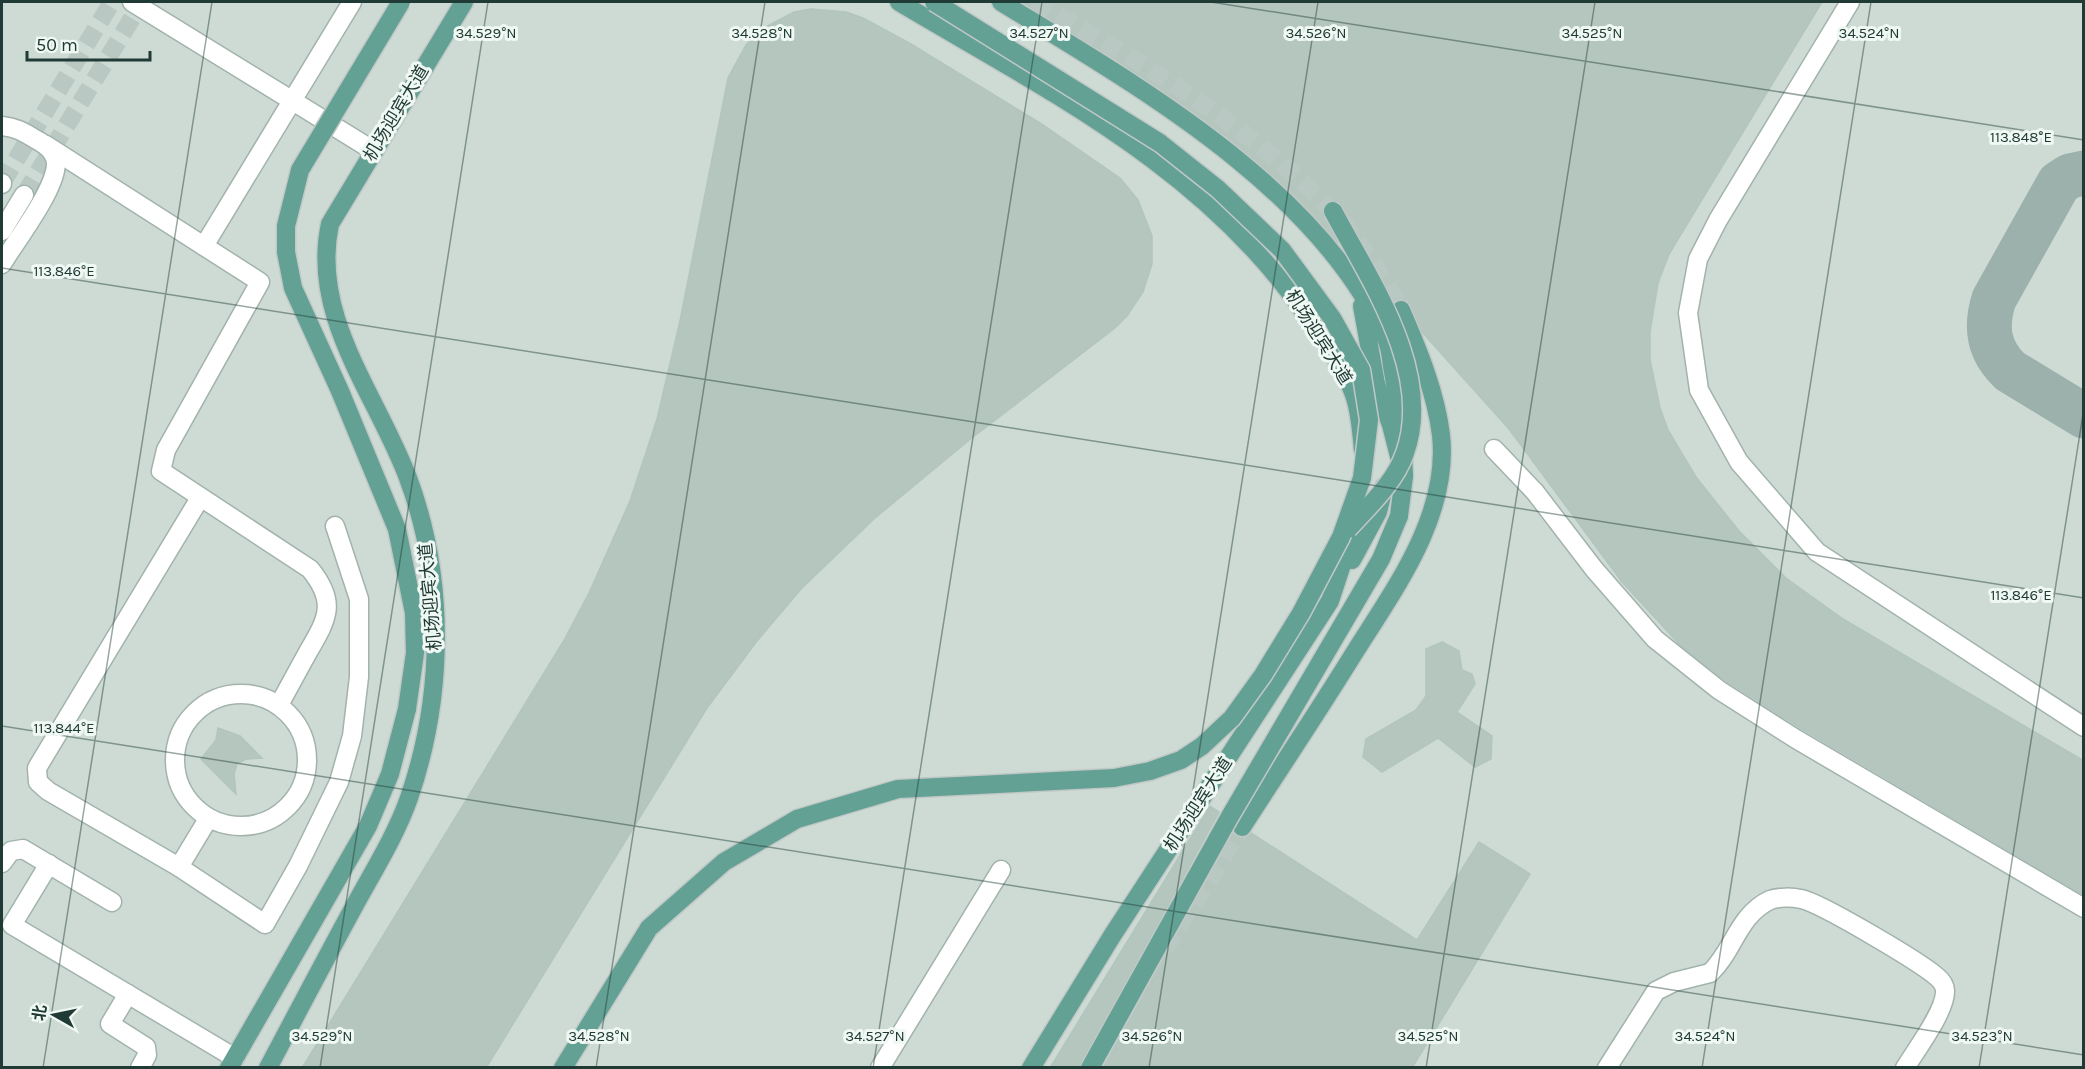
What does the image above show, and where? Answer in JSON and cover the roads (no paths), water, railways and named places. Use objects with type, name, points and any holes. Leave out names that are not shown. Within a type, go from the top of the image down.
[{"type":"main road","points":[[232,1063],[368,826],[390,774],[407,709],[415,653],[414,613],[397,529],[340,391],[293,288],[286,252],[286,226],[300,170],[401,2]]},
{"type":"main road","points":[[438,44],[455,2]]},
{"type":"main road","name":"机场迎宾大道","points":[[268,1068],[388,843],[408,800],[420,759],[433,691],[436,629],[429,552],[408,478],[350,355],[329,298],[325,246],[330,224],[464,2]]},
{"type":"main road","name":"机场迎宾大道","points":[[899,2],[1106,126],[1167,169],[1219,212],[1284,281],[1321,336],[1353,393],[1363,450],[1363,500],[1330,601],[1112,936],[1031,1068]]},
{"type":"main road","points":[[563,1068],[649,928],[724,862],[797,819],[898,789],[1114,778],[1150,771],[1181,760],[1202,746],[1232,718],[1263,675],[1301,613],[1341,537],[1362,478],[1369,420],[1361,370],[1332,318],[1282,250],[1218,189],[1160,143],[934,2]]},
{"type":"main road","points":[[1001,2],[1112,70],[1200,130],[1255,175],[1300,217],[1360,293],[1387,343],[1402,418],[1404,476],[1399,516],[1376,570],[1229,818],[1090,1068]]},
{"type":"main road","points":[[1333,211],[1390,318],[1404,356],[1413,411],[1406,453],[1388,483],[1341,537]]},
{"type":"main road","points":[[1360,293],[1376,384],[1404,476]]},
{"type":"main road","points":[[1242,827],[1406,570],[1430,515],[1440,469],[1441,436],[1422,363],[1401,310]]},
{"type":"main road","points":[[1321,336],[1376,384]]},
{"type":"main road","points":[[1330,601],[1378,512],[1388,470],[1390,425]]},
{"type":"street","points":[[132,2],[374,151]]},
{"type":"street","points":[[204,246],[352,2]]},
{"type":"street","points":[[1850,2],[1718,220],[1698,259],[1688,313],[1699,390],[1739,462],[1816,552],[2084,727]]},
{"type":"street","points":[[2,126],[14,127],[46,145],[260,282],[166,450],[161,471],[310,569],[326,594],[327,610],[324,626],[279,705]]},
{"type":"street","points":[[2,264],[52,183],[55,158],[46,145]]},
{"type":"street","points":[[2,231],[24,195]]},
{"type":"street","points":[[1494,449],[1535,492],[1594,569],[1655,639],[1719,690],[1796,739],[2084,908]]},
{"type":"street","points":[[200,498],[37,768],[38,782],[48,791],[178,867],[265,924],[298,866],[339,782],[352,736],[359,677],[359,599],[336,526]]},
{"type":"street","points":[[238,693],[260,696],[279,705],[294,719],[304,737],[308,757],[306,777],[298,796],[276,817],[248,827],[227,826],[208,819],[192,805],[180,787],[177,777],[176,745],[184,725],[199,709],[217,698],[238,693]]},
{"type":"street","points":[[178,867],[208,819]]},
{"type":"street","points":[[2,863],[11,851],[19,848],[112,902]]},
{"type":"street","points":[[49,864],[12,925],[128,994],[232,1063]]},
{"type":"street","points":[[880,1068],[1001,870]]},
{"type":"street","points":[[1607,1068],[1656,991],[1674,982],[1710,974],[1752,913],[1770,900],[1792,898],[1803,899],[1821,907],[1920,965],[1942,982],[1946,989],[1941,1006],[1905,1068]]},
{"type":"street","points":[[128,994],[110,1024],[146,1047],[147,1055],[140,1068]]},
{"type":"tunnel","points":[[2,183],[112,2]]},
{"type":"tunnel","points":[[24,195],[142,2]]},
{"type":"tunnel","points":[[1034,2],[1151,70],[1265,150],[1342,221],[1386,283],[1401,310]]},
{"type":"tunnel","points":[[1165,949],[1242,827]]}]
